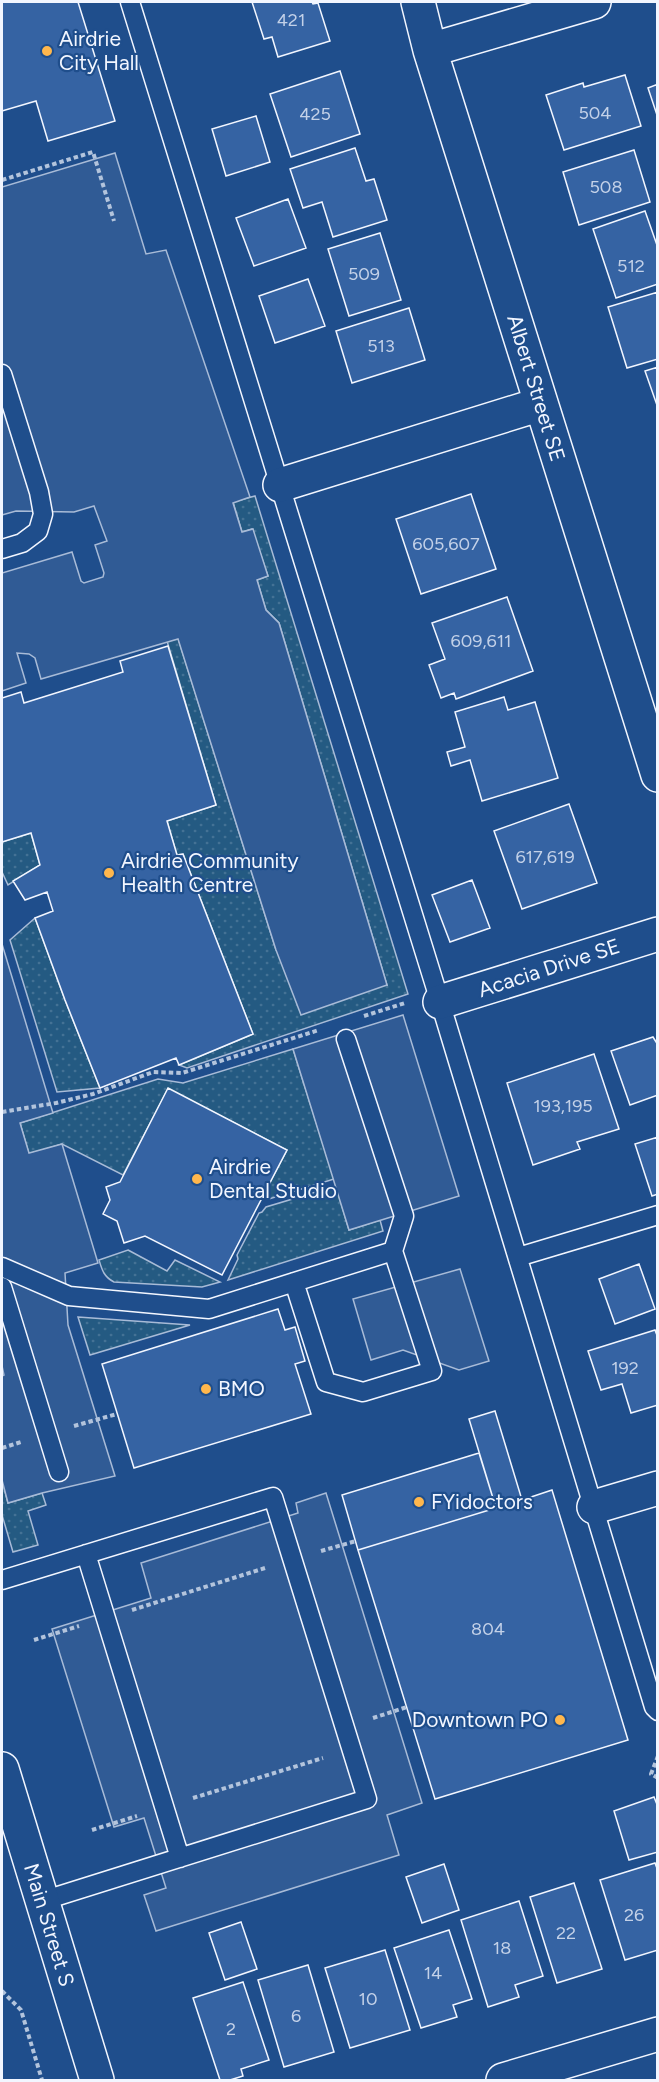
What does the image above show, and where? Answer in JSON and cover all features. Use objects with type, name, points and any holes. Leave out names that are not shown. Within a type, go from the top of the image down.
[{"type":"street","name":"Albert Street SE","points":[[418,2],[430,50],[657,775]]},
{"type":"street","points":[[430,50],[594,2]]},
{"type":"street","points":[[280,485],[541,404]]},
{"type":"street","name":"Acacia Drive SE","points":[[439,997],[657,934]]},
{"type":"street","points":[[594,1507],[657,1488]]},
{"type":"street","name":"Main Street S","points":[[2,1769],[97,2080]]},
{"type":"street","points":[[503,2080],[657,2034]]},
{"type":"lane","points":[[130,2],[439,997],[657,1712]]},
{"type":"lane","points":[[2,374],[39,492],[43,514],[38,531],[22,543],[2,549]]},
{"type":"lane","points":[[294,1282],[326,1382],[363,1392],[432,1371],[393,1251],[404,1216],[346,1040]]},
{"type":"lane","points":[[518,1257],[657,1215]]},
{"type":"lane","points":[[2,1267],[69,1296],[209,1308],[393,1251]]},
{"type":"lane","points":[[2,1287],[58,1472]]},
{"type":"lane","points":[[2,1580],[273,1497],[367,1799],[42,1901]]},
{"type":"lane","points":[[86,1554],[180,1858]]},
{"type":"path","points":[[2,180],[93,152],[114,221]]},
{"type":"path","points":[[360,1017],[439,997]]},
{"type":"path","points":[[2,1112],[93,1094],[153,1072],[182,1073],[326,1028]]},
{"type":"path","points":[[34,1640],[356,1541]]},
{"type":"path","points":[[92,1830],[323,1758],[364,1721],[407,1707]]},
{"type":"path","points":[[657,1756],[651,1774],[657,1778]]},
{"type":"path","points":[[2,1991],[21,2010],[42,2080]]},
{"type":"shaded area","points":[[115,153],[146,254],[166,250],[250,497],[233,503],[242,532],[253,529],[268,576],[257,580],[266,610],[279,623],[387,985],[301,1015],[276,950],[178,639],[41,679],[35,658],[29,654],[17,653],[26,683],[2,691],[2,573],[72,552],[81,581],[84,583],[103,577],[104,573],[95,545],[107,541],[94,506],[74,512],[16,511],[2,515],[2,187]]},
{"type":"shaded area","points":[[255,496],[408,994],[187,1068],[179,1065],[253,1034],[183,854],[177,855],[167,821],[216,805],[167,641],[178,638],[276,950],[387,985],[279,623],[266,610],[257,580],[268,576],[252,529],[242,532],[233,502]]},
{"type":"shaded area","points":[[31,833],[40,865],[8,885],[2,872],[2,842]]},
{"type":"shaded area","points":[[35,918],[100,1088],[57,1092],[10,940]]},
{"type":"shaded area","points":[[2,944],[53,1113],[20,1123],[29,1153],[62,1144],[98,1263],[65,1273],[68,1325],[115,1476],[8,1503],[2,1480],[2,1376],[4,1375],[2,1366]]},
{"type":"shaded area","points":[[403,1015],[459,1196],[349,1230],[293,1049]]},
{"type":"shaded area","points":[[293,1049],[334,1179],[269,1199],[263,1195],[287,1150],[168,1089],[123,1175],[62,1144],[29,1154],[20,1123],[158,1079],[183,1083]]},
{"type":"shaded area","points":[[336,1186],[349,1230],[380,1220],[383,1231],[228,1280],[238,1259],[237,1255],[259,1213],[266,1207]]},
{"type":"shaded area","points":[[128,1250],[167,1271],[175,1260],[220,1282],[202,1287],[114,1282],[104,1273],[99,1260]]},
{"type":"shaded area","points":[[460,1269],[489,1361],[459,1370],[403,1350],[371,1360],[353,1299]]},
{"type":"shaded area","points":[[78,1317],[190,1325],[90,1355]]},
{"type":"shaded area","points":[[2,1480],[8,1503],[42,1493],[46,1505],[28,1511],[38,1545],[13,1552],[2,1515]]},
{"type":"shaded area","points":[[326,1493],[422,1803],[387,1815],[399,1855],[156,1931],[144,1895],[166,1888],[144,1818],[114,1827],[52,1629],[151,1598],[141,1563],[298,1513],[296,1503]]},
{"type":"building","name":"Airdrie City Hall","points":[[2,2],[78,2],[115,121],[48,141],[36,101],[2,111]]},
{"type":"building","points":[[252,2],[318,3],[330,41],[278,57],[272,37],[264,39]]},
{"type":"building","points":[[340,71],[360,134],[291,157],[270,94]]},
{"type":"building","points":[[625,75],[641,126],[564,150],[546,95],[583,83],[584,87]]},
{"type":"building","points":[[658,84],[658,118],[648,88]]},
{"type":"building","points":[[256,116],[270,162],[226,176],[212,129]]},
{"type":"building","points":[[355,148],[366,181],[374,179],[387,220],[333,237],[322,202],[303,208],[290,169]]},
{"type":"building","points":[[634,150],[650,202],[579,225],[563,172]]},
{"type":"building","points":[[288,199],[306,248],[254,266],[236,218]]},
{"type":"building","points":[[645,211],[658,248],[658,284],[616,298],[593,229]]},
{"type":"building","points":[[380,233],[401,300],[349,316],[328,249]]},
{"type":"building","points":[[308,279],[325,326],[275,343],[259,296]]},
{"type":"building","points":[[658,292],[658,359],[627,368],[608,307]]},
{"type":"building","points":[[409,308],[425,360],[352,383],[336,331]]},
{"type":"building","points":[[658,367],[658,408],[645,371]]},
{"type":"building","points":[[471,494],[496,569],[421,594],[396,519]]},
{"type":"building","points":[[507,597],[533,671],[456,699],[454,693],[441,698],[429,665],[445,659],[432,623]]},
{"type":"building","name":"Airdrie Community Health Centre","points":[[168,646],[216,805],[167,821],[177,855],[183,854],[253,1034],[179,1065],[176,1058],[100,1088],[35,918],[53,911],[47,892],[25,900],[13,881],[40,865],[31,833],[2,842],[2,698],[21,692],[24,703],[123,672],[120,661]]},
{"type":"building","points":[[504,697],[508,710],[535,702],[558,778],[482,801],[470,760],[451,766],[447,752],[465,747],[455,712]]},
{"type":"building","points":[[569,804],[597,883],[522,909],[494,831]]},
{"type":"building","points":[[472,880],[490,928],[450,942],[432,895]]},
{"type":"building","points":[[653,1037],[658,1045],[658,1095],[630,1105],[611,1051]]},
{"type":"building","points":[[594,1054],[619,1129],[577,1142],[580,1149],[533,1165],[507,1083]]},
{"type":"building","name":"Airdrie Dental Studio","points":[[168,1088],[287,1150],[222,1275],[145,1236],[124,1243],[117,1221],[103,1214],[110,1200],[106,1187],[120,1182]]},
{"type":"building","points":[[658,1137],[658,1194],[652,1196],[635,1144]]},
{"type":"building","points":[[639,1264],[655,1309],[615,1324],[599,1279]]},
{"type":"building","name":"BMO","points":[[278,1309],[285,1330],[295,1327],[305,1361],[295,1364],[311,1414],[134,1468],[102,1364]]},
{"type":"building","points":[[655,1330],[658,1338],[658,1405],[631,1413],[622,1384],[601,1390],[588,1351]]},
{"type":"building","points":[[495,1411],[522,1500],[552,1490],[628,1740],[435,1799],[358,1550],[496,1508],[469,1419]]},
{"type":"building","name":"FYidoctors","points":[[479,1453],[496,1508],[358,1550],[342,1495]]},
{"type":"building","points":[[654,1797],[658,1807],[658,1852],[629,1860],[614,1811]]},
{"type":"building","points":[[655,1863],[658,1871],[658,1950],[625,1960],[600,1880]]},
{"type":"building","points":[[444,1864],[459,1910],[422,1923],[406,1877]]},
{"type":"building","points":[[574,1883],[602,1969],[557,1983],[530,1897]]},
{"type":"building","points":[[519,1901],[543,1976],[515,1985],[519,1997],[488,2007],[461,1920]]},
{"type":"building","points":[[241,1922],[257,1969],[225,1980],[209,1933]]},
{"type":"building","points":[[449,1930],[472,1999],[453,2005],[457,2017],[421,2028],[394,1948]]},
{"type":"building","points":[[385,1950],[410,2030],[350,2048],[325,1968]]},
{"type":"building","points":[[308,1965],[334,2052],[284,2067],[258,1980]]},
{"type":"building","points":[[243,1982],[269,2060],[241,2069],[243,2076],[220,2080],[193,1998]]},
{"type":"place","name":"Airdrie City Hall","points":[[47,51]]},
{"type":"place","name":"Airdrie Community Health Centre","points":[[109,873]]},
{"type":"place","name":"Airdrie Dental Studio","points":[[197,1179]]},
{"type":"place","name":"BMO","points":[[206,1389]]},
{"type":"place","name":"FYidoctors","points":[[419,1502]]},
{"type":"place","name":"Downtown PO","points":[[560,1720]]}]
